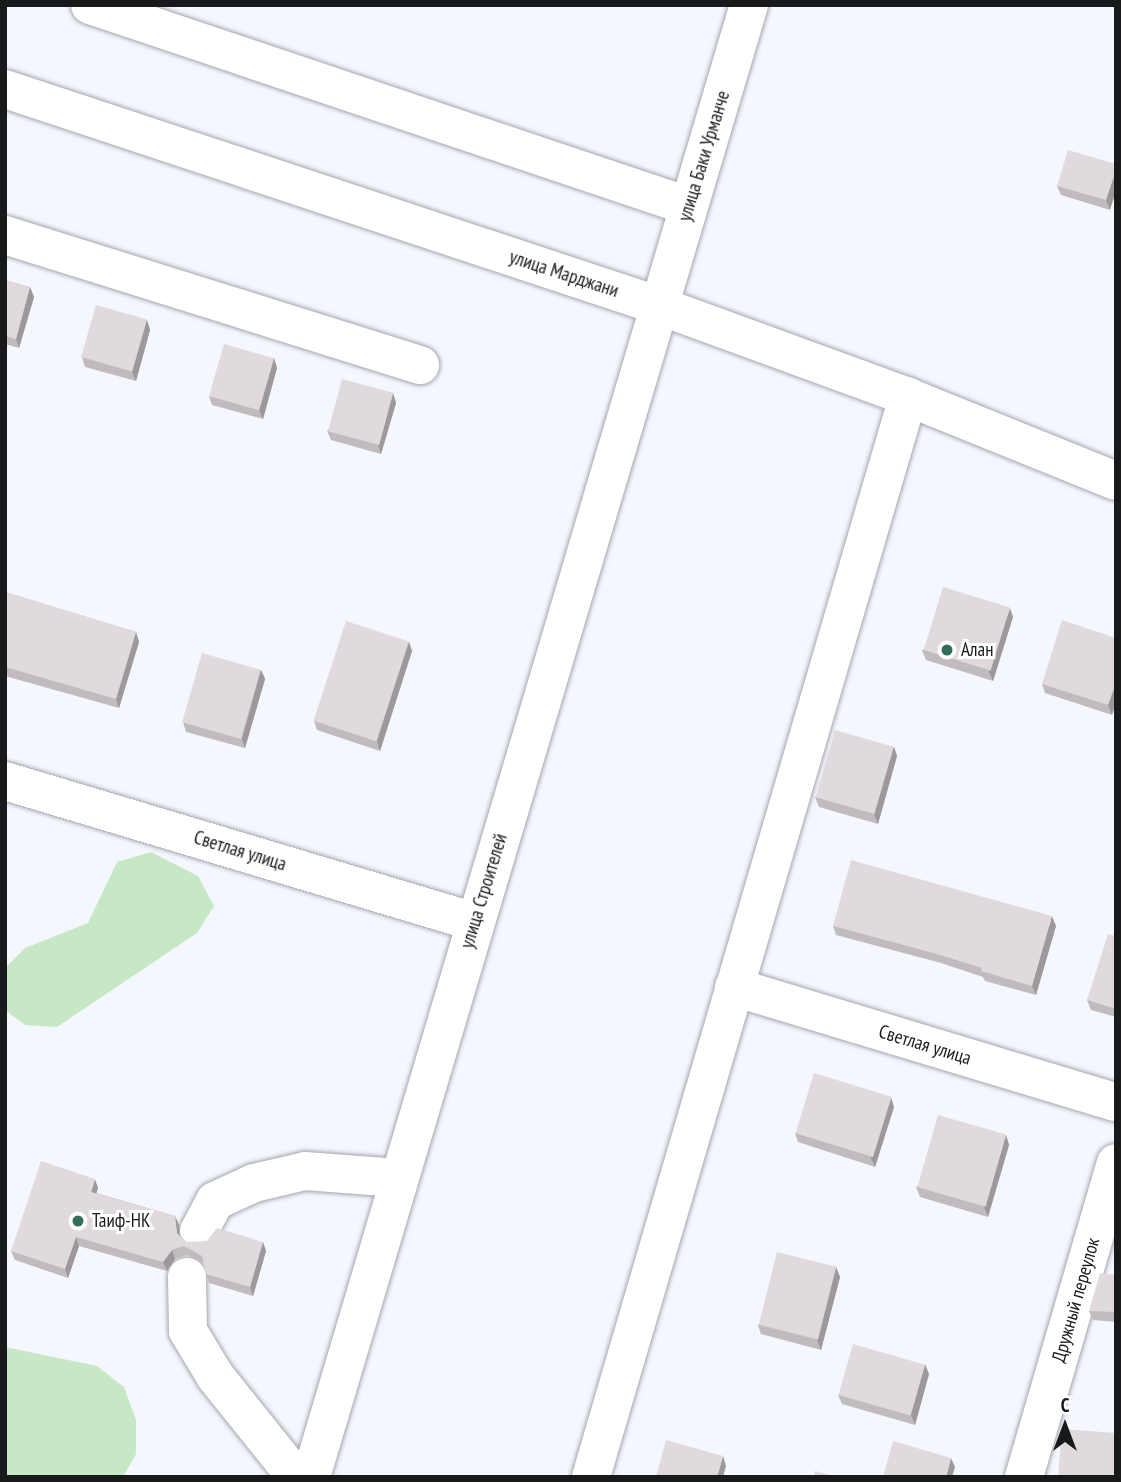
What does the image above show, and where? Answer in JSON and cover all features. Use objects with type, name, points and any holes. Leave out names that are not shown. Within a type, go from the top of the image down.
[{"type":"street","points":[[90,5],[688,206]]},
{"type":"street","name":"улица Баки Урманче","points":[[660,306],[749,5]]},
{"type":"street","name":"улица Марджани","points":[[5,89],[660,306],[908,397],[1116,481]]},
{"type":"street","points":[[5,235],[420,365]]},
{"type":"street","name":"улица Строителей","points":[[311,1477],[660,306]]},
{"type":"street","points":[[591,1477],[908,397]]},
{"type":"street","name":"Светлая улица","points":[[5,781],[475,922]]},
{"type":"street","name":"Светлая улица","points":[[734,987],[1116,1102]]},
{"type":"street","name":"Дружный переулок","points":[[1024,1477],[1116,1163]]},
{"type":"street","points":[[199,1231],[215,1201],[254,1183],[305,1171],[399,1178]]},
{"type":"street","points":[[187,1277],[188,1331],[215,1376],[296,1477]]},
{"type":"green space","points":[[151,852],[198,876],[214,906],[197,933],[57,1027],[25,1025],[5,1010],[5,968],[25,948],[88,923],[117,862]]},
{"type":"green space","points":[[5,1347],[97,1366],[124,1387],[136,1420],[136,1454],[123,1477],[5,1477]]},
{"type":"building","points":[[1068,150],[1116,164],[1106,200],[1057,186]]},
{"type":"building","points":[[5,280],[30,287],[16,339],[5,336]]},
{"type":"building","points":[[96,305],[147,320],[132,372],[81,357]]},
{"type":"building","points":[[224,344],[274,358],[259,410],[209,396]]},
{"type":"building","points":[[342,379],[393,393],[379,445],[328,431]]},
{"type":"building","points":[[943,587],[1010,607],[991,671],[924,650]]},
{"type":"building","points":[[5,592],[136,632],[116,699],[5,667]]},
{"type":"building","points":[[1062,620],[1116,638],[1116,683],[1108,705],[1042,684]]},
{"type":"building","points":[[346,621],[409,641],[376,741],[314,721]]},
{"type":"building","points":[[202,653],[261,670],[241,739],[182,722]]},
{"type":"building","points":[[835,730],[894,747],[874,814],[816,797]]},
{"type":"building","points":[[851,860],[1052,916],[1032,986],[937,954],[833,926]]},
{"type":"building","points":[[1108,934],[1116,936],[1116,1009],[1087,1000]]},
{"type":"building","points":[[814,1073],[891,1097],[873,1157],[796,1133]]},
{"type":"building","points":[[938,1115],[1006,1135],[986,1207],[917,1187]]},
{"type":"building","points":[[41,1161],[95,1179],[91,1192],[175,1216],[177,1233],[186,1242],[207,1241],[217,1228],[263,1242],[250,1287],[206,1274],[202,1256],[184,1246],[172,1250],[163,1262],[76,1237],[65,1269],[11,1251]]},
{"type":"building","points":[[777,1252],[836,1267],[818,1340],[759,1325]]},
{"type":"building","points":[[1100,1273],[1116,1275],[1116,1312],[1089,1311]]},
{"type":"building","points":[[853,1344],[925,1365],[910,1416],[838,1395]]},
{"type":"building","points":[[1062,1429],[1116,1433],[1116,1477],[1058,1477]]},
{"type":"building","points":[[666,1440],[723,1456],[717,1477],[656,1477]]},
{"type":"building","points":[[893,1441],[951,1458],[946,1477],[883,1477]]},
{"type":"building","points":[[815,1471],[837,1477],[814,1477]]},
{"type":"place","name":"Алан","points":[[947,650]]},
{"type":"place","name":"Таиф-НК","points":[[78,1221]]}]
